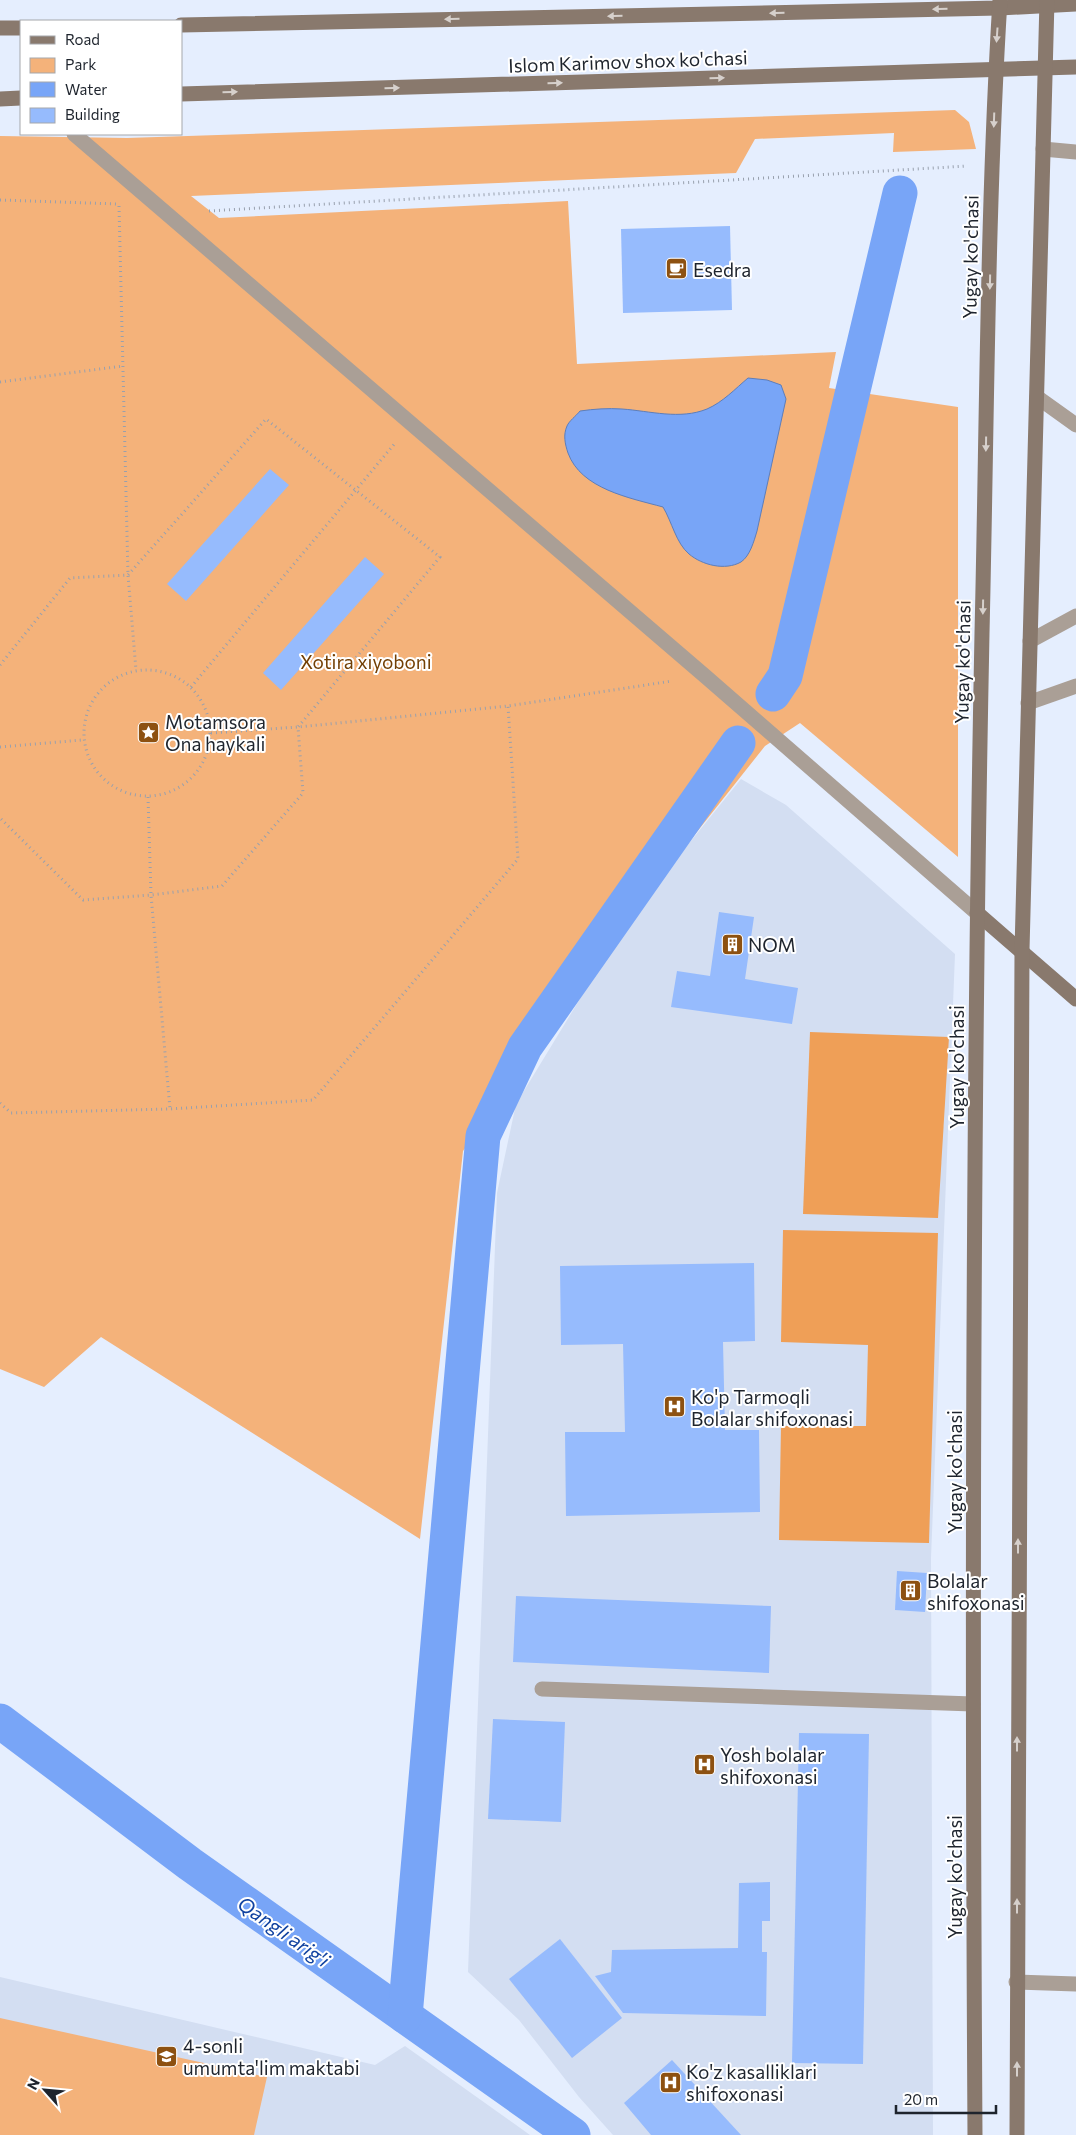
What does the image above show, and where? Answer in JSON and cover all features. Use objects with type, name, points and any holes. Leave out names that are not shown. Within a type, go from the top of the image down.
[{"type":"main road","points":[[1017,2135],[1016,1982],[1022,950],[1047,3]]},
{"type":"main road","points":[[182,25],[1000,4],[1076,4]]},
{"type":"main road","name":"Yugay ko'chasi","points":[[975,2135],[973,1704],[977,912],[992,164],[995,71],[1000,4]]},
{"type":"main road","points":[[0,28],[20,28]]},
{"type":"main road","name":"Islom Karimov shox ko'chasi","points":[[182,94],[995,71],[1076,67]]},
{"type":"main road","points":[[0,99],[20,98]]},
{"type":"main road","points":[[977,912],[1076,999]]},
{"type":"street","points":[[75,135],[977,912]]},
{"type":"street","points":[[1043,149],[1076,152]]},
{"type":"street","points":[[1037,398],[1076,425]]},
{"type":"street","points":[[1030,640],[1076,616]]},
{"type":"street","points":[[1028,703],[1076,686]]},
{"type":"street","points":[[542,1689],[973,1704]]},
{"type":"street","points":[[1016,1982],[1076,1984]]},
{"type":"path","points":[[209,210],[992,164]]},
{"type":"path","points":[[118,173],[128,575],[136,670]]},
{"type":"path","points":[[0,200],[128,204]]},
{"type":"path","points":[[0,382],[123,366]]},
{"type":"path","points":[[0,665],[70,578],[128,575],[266,419],[440,557],[298,727],[303,793],[222,886],[152,895],[83,900],[0,818]]},
{"type":"path","points":[[191,687],[411,424]]},
{"type":"path","points":[[136,670],[166,671],[191,687],[206,707],[211,733],[203,764],[182,787],[148,797],[120,792],[94,770],[82,740],[87,708],[107,682],[136,670]]},
{"type":"path","points":[[211,733],[298,727],[508,706],[705,676]]},
{"type":"path","points":[[0,1102],[11,1114],[170,1109],[313,1100],[518,859],[508,706]]},
{"type":"path","points":[[0,747],[82,740]]},
{"type":"path","points":[[148,797],[152,895],[170,1109]]},
{"type":"shaded area","points":[[741,779],[786,805],[955,954],[931,1558],[933,2135],[613,2135],[579,2097],[519,2020],[468,1972],[497,1193],[516,1104],[631,915]]},
{"type":"shaded area","points":[[810,1032],[949,1037],[938,1218],[803,1214]]},
{"type":"shaded area","points":[[783,1230],[938,1233],[929,1543],[779,1540],[781,1426],[866,1426],[868,1345],[781,1342]]},
{"type":"shaded area","name":"4-sonli umumta'lim maktabi","points":[[0,1977],[375,2065],[405,2046],[530,2135],[0,2135]]},
{"type":"green space","name":"Xotira xiyoboni","points":[[955,110],[969,122],[976,149],[893,152],[894,133],[755,139],[736,173],[191,196],[219,218],[568,201],[577,364],[836,352],[829,388],[958,407],[958,857],[800,723],[765,746],[631,915],[463,1151],[420,1539],[101,1337],[44,1387],[0,1369],[0,136],[127,138]]},
{"type":"green space","points":[[0,2018],[267,2077],[254,2135],[0,2135]]},
{"type":"water","points":[[748,378],[767,380],[781,385],[786,399],[756,535],[747,556],[735,565],[714,566],[694,558],[677,538],[663,507],[636,500],[595,484],[574,465],[568,453],[565,440],[566,429],[569,422],[580,411],[622,409],[665,414],[697,412],[718,403]]},
{"type":"building","name":"Esedra","points":[[730,226],[732,310],[623,313],[621,229]]},
{"type":"building","points":[[270,469],[289,485],[186,601],[167,584]]},
{"type":"building","points":[[365,557],[384,574],[281,690],[263,673]]},
{"type":"building","name":"NOM","points":[[719,912],[754,917],[745,979],[798,988],[792,1024],[671,1007],[677,971],[710,976]]},
{"type":"building","name":"Ko'p Tarmoqli Bolalar shifoxonasi","points":[[754,1263],[755,1341],[723,1342],[725,1430],[759,1430],[760,1512],[566,1516],[565,1432],[625,1432],[623,1344],[561,1345],[560,1266]]},
{"type":"building","name":"Bolalar shifoxonasi","points":[[897,1571],[927,1573],[925,1612],[895,1610]]},
{"type":"building","points":[[516,1596],[771,1606],[769,1673],[513,1662]]},
{"type":"building","points":[[493,1719],[565,1722],[561,1822],[488,1819]]},
{"type":"building","points":[[799,1733],[869,1734],[863,2064],[792,2063]]},
{"type":"building","points":[[770,1882],[770,1921],[762,1921],[762,1952],[767,1952],[766,2016],[623,2013],[595,1976],[611,1972],[612,1950],[738,1948],[739,1883]]},
{"type":"building","points":[[560,1939],[622,2018],[572,2058],[509,1979]]},
{"type":"building","name":"Ko'z kasalliklari shifoxonasi","points":[[672,2060],[741,2135],[651,2135],[624,2103]]},
{"type":"waterway","points":[[773,694],[785,676],[900,193]]},
{"type":"waterway","points":[[405,2016],[483,1136],[525,1047],[738,743]]},
{"type":"waterway","name":"Qangli arig'i","points":[[0,1721],[190,1864],[573,2135]]},
{"type":"place","name":"Esedra","points":[[677,269]]},
{"type":"place","name":"Motamsora Ona haykali","points":[[149,732]]},
{"type":"place","name":"NOM","points":[[732,944]]},
{"type":"place","name":"Ko'p Tarmoqli Bolalar shifoxonasi","points":[[675,1407]]},
{"type":"place","name":"Bolalar shifoxonasi","points":[[911,1591]]},
{"type":"place","name":"Yosh bolalar shifoxonasi","points":[[704,1765]]},
{"type":"place","name":"4-sonli umumta'lim maktabi","points":[[167,2056]]},
{"type":"place","name":"Ko'z kasalliklari shifoxonasi","points":[[670,2082]]}]
